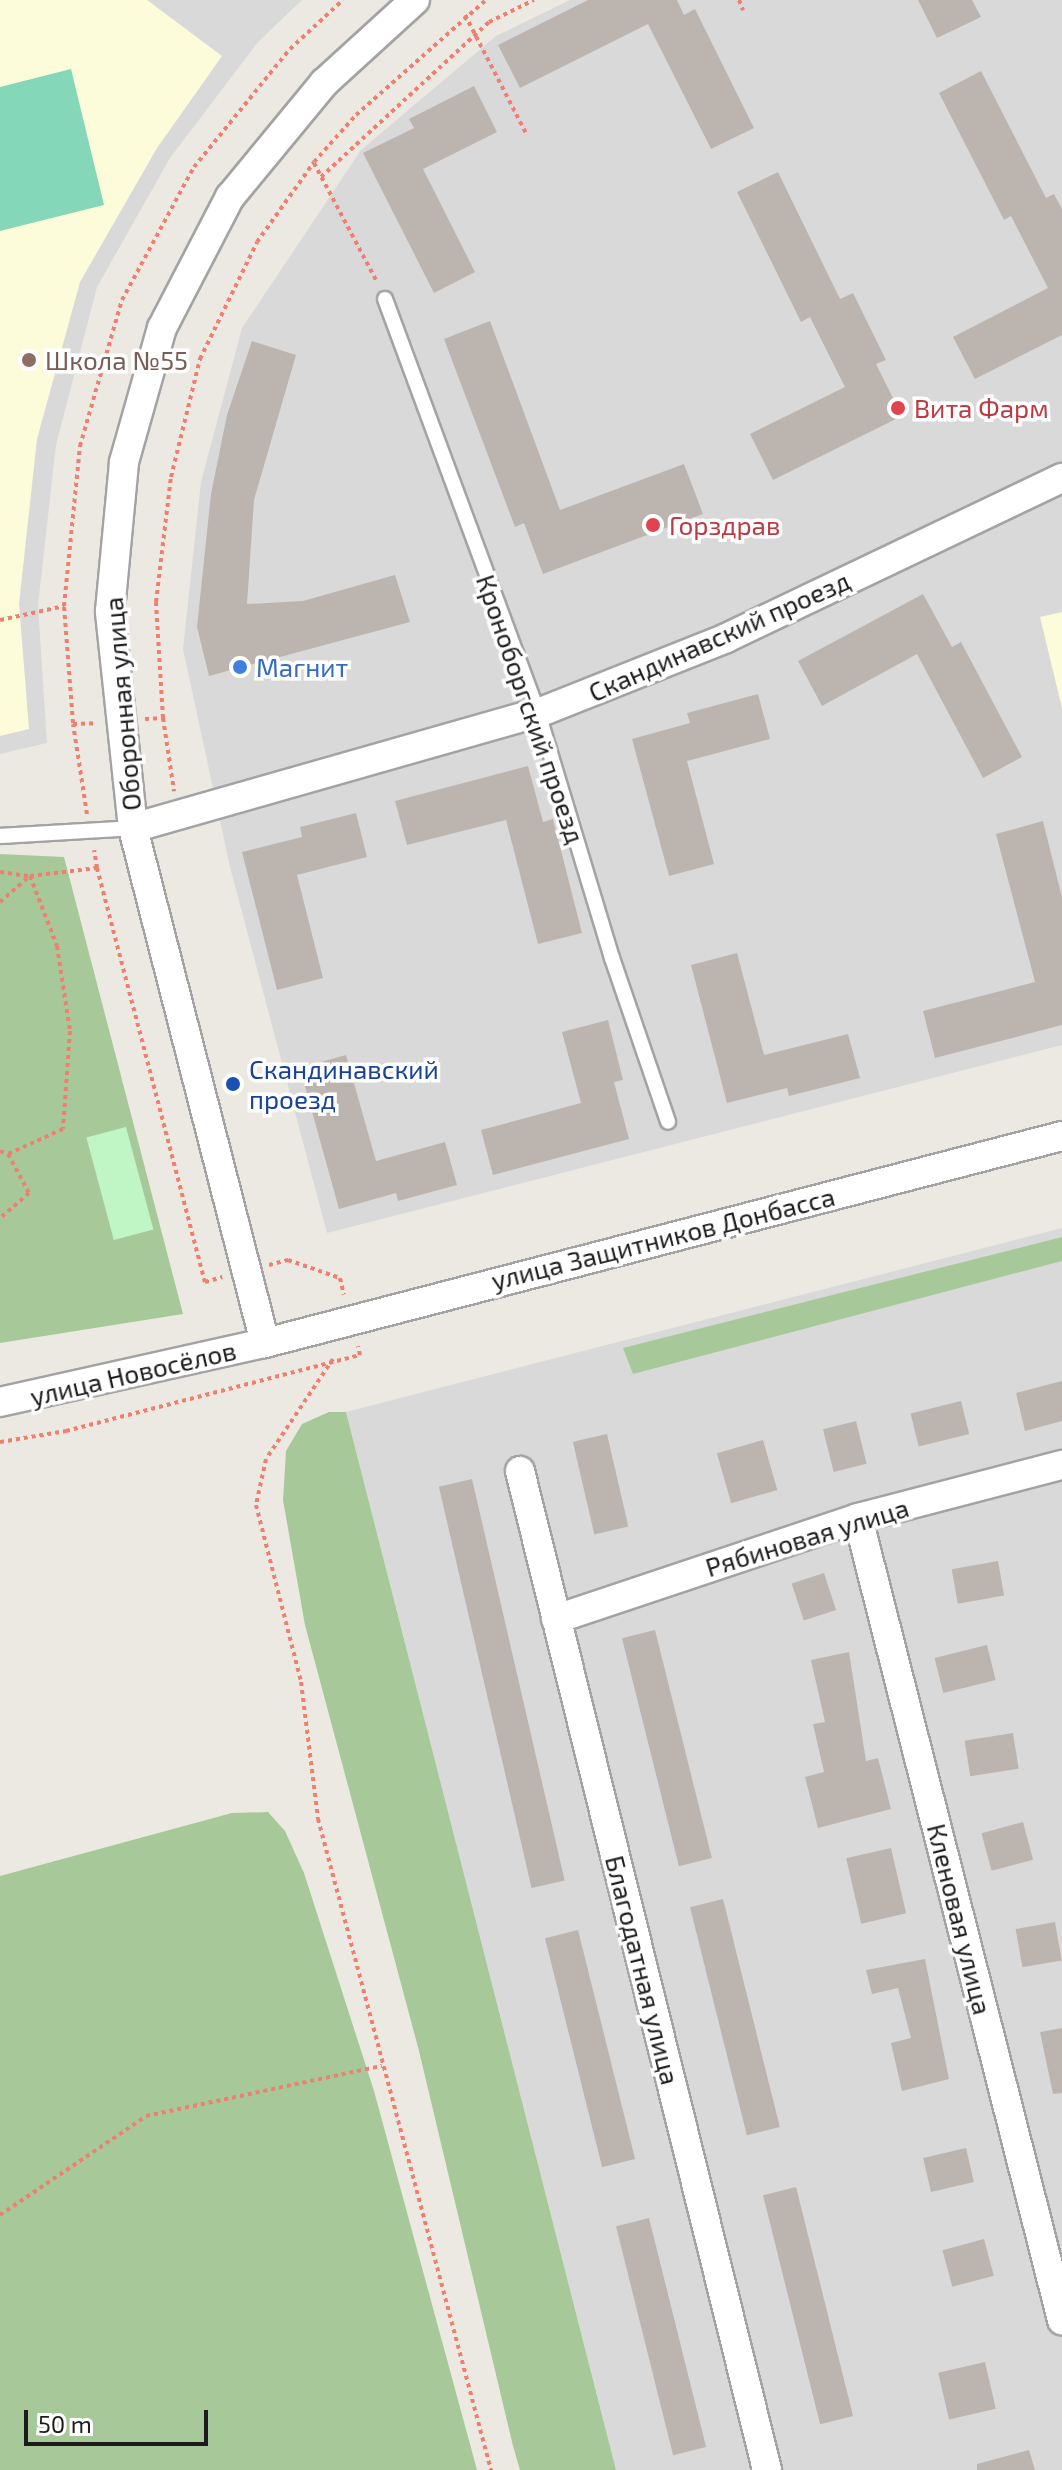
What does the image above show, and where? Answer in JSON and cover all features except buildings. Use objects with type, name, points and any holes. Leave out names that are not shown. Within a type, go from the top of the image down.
[{"type":"street","name":"Оборонная улица","points":[[265,1343],[133,828],[110,611],[124,462],[162,328],[230,197],[324,83],[415,0]]},
{"type":"street","name":"Скандинавский проезд","points":[[133,828],[538,713],[726,638],[1062,478]]},
{"type":"street","name":"улица Защитников Донбасса","points":[[265,1343],[350,1318],[1062,1136]]},
{"type":"street","name":"улица Новосёлов","points":[[0,1402],[265,1343]]},
{"type":"street","name":"Рябиновая улица","points":[[556,1619],[858,1518],[1062,1465]]},
{"type":"street","name":"Благодатная улица","points":[[520,1471],[767,2470]]},
{"type":"street","name":"Кленовая улица","points":[[858,1518],[1060,2302]]},
{"type":"lane","name":"Кроноборгский проезд","points":[[385,299],[538,713],[612,958],[668,1122]]},
{"type":"lane","points":[[0,836],[133,828]]},
{"type":"path","points":[[175,799],[163,718],[156,602],[171,477],[200,359],[257,242],[314,162],[356,115],[465,15],[486,0]]},
{"type":"path","points":[[321,177],[474,35],[534,0]]},
{"type":"path","points":[[739,0],[743,10]]},
{"type":"path","points":[[465,15],[526,133]]},
{"type":"path","points":[[314,162],[385,299]]},
{"type":"path","points":[[0,620],[64,606]]},
{"type":"path","points":[[0,1442],[66,1431],[333,1359],[360,1355],[340,1278],[288,1260],[205,1282],[97,868],[73,724],[163,718]]},
{"type":"path","points":[[0,872],[30,876],[97,868]]},
{"type":"path","points":[[0,902],[30,876]]},
{"type":"path","points":[[8,1154],[63,1129],[70,1031],[57,946],[30,876]]},
{"type":"path","points":[[0,1151],[8,1154],[29,1193],[0,1218]]},
{"type":"path","points":[[333,1359],[266,1459],[256,1505],[301,1682],[318,1819],[491,2470]]},
{"type":"path","points":[[0,2215],[146,2116],[383,2066]]},
{"type":"shaded area","name":"Школа №55","points":[[0,0],[302,0],[258,42],[170,158],[97,287],[56,445],[38,605],[47,743],[0,754]]},
{"type":"shaded area","name":"Школа №55","points":[[0,0],[147,0],[222,56],[157,148],[80,282],[37,439],[19,604],[29,729],[0,736]]},
{"type":"shaded area","points":[[570,0],[1062,0],[1062,1045],[327,1233],[230,867],[183,649],[201,482],[242,328],[361,150],[496,36]]},
{"type":"shaded area","points":[[1062,612],[1062,708],[1040,617]]},
{"type":"shaded area","points":[[1062,1228],[1062,2470],[616,2470],[346,1412]]},
{"type":"green space","points":[[71,69],[104,205],[0,231],[0,87]]},
{"type":"green space","points":[[0,854],[64,857],[183,1314],[0,1343]]},
{"type":"green space","points":[[126,1127],[153,1229],[114,1240],[86,1138]]},
{"type":"green space","points":[[1062,1237],[1062,1261],[633,1374],[623,1348]]},
{"type":"green space","points":[[329,1412],[346,1412],[616,2470],[520,2470],[513,2446],[419,2051],[305,1625],[283,1500],[286,1451],[302,1424]]},
{"type":"green space","points":[[268,1812],[285,1831],[304,1873],[374,2091],[477,2470],[0,2470],[0,1876],[232,1813]]},
{"type":"place","name":"Школа №55","points":[[29,360]]},
{"type":"place","name":"Вита Фарм","points":[[898,408]]},
{"type":"place","name":"Горздрав","points":[[653,525]]},
{"type":"place","name":"Магнит","points":[[240,667]]},
{"type":"place","name":"Скандинавский проезд","points":[[233,1084]]}]
